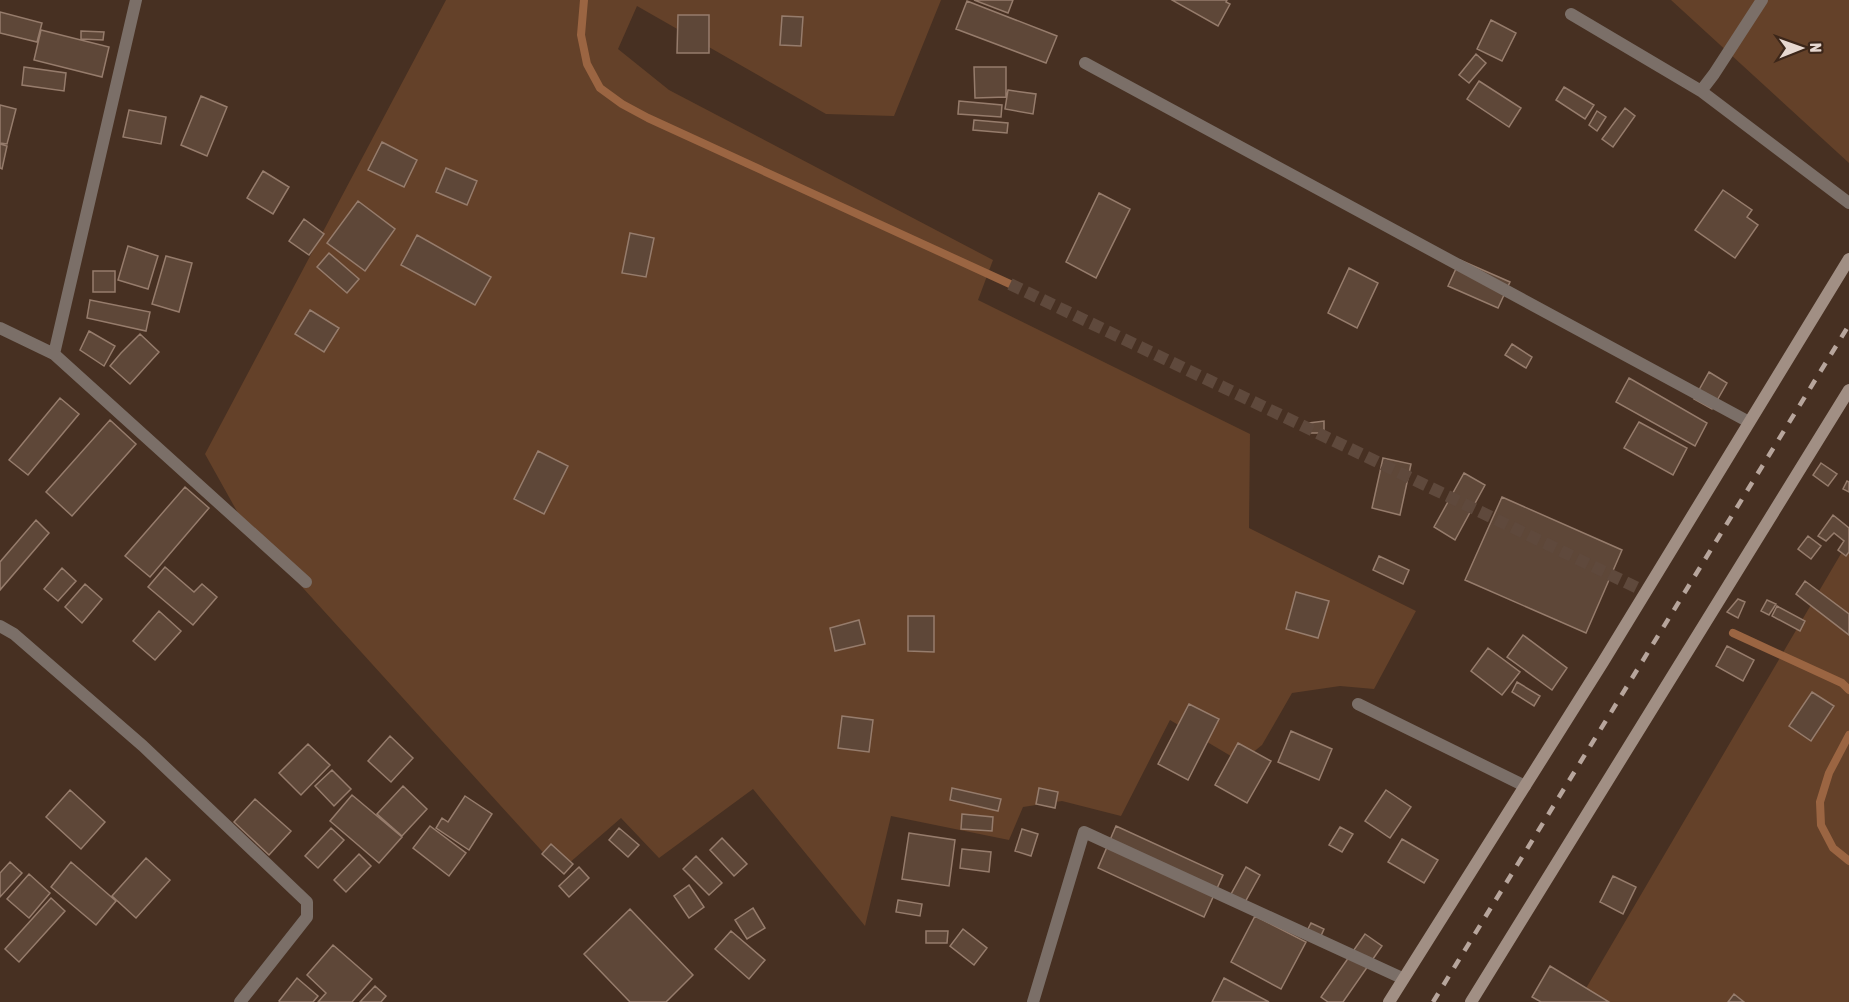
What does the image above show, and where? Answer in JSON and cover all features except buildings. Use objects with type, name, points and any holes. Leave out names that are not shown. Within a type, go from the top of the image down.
[{"type":"main road","points":[[1389,1002],[1603,662],[1849,259]]},
{"type":"main road","points":[[1471,1002],[1849,390]]},
{"type":"street","points":[[54,354],[136,0]]},
{"type":"street","points":[[1701,91],[1762,0]]},
{"type":"street","points":[[1571,14],[1701,91],[1849,203]]},
{"type":"street","points":[[1085,63],[1749,422]]},
{"type":"street","points":[[0,328],[54,354],[306,582]]},
{"type":"street","points":[[0,626],[14,634],[143,746],[307,902],[307,917],[240,1002]]},
{"type":"street","points":[[1358,704],[1525,786]]},
{"type":"street","points":[[1033,1002],[1084,832],[1402,978]]},
{"type":"shaded area","points":[[446,0],[941,0],[894,116],[826,114],[637,6],[618,49],[669,90],[993,260],[978,300],[1250,434],[1249,528],[1416,611],[1374,689],[1340,686],[1292,693],[1262,745],[1241,762],[1170,720],[1121,816],[1062,801],[1023,807],[1009,840],[891,816],[865,926],[753,789],[659,858],[621,818],[560,871],[243,522],[205,454]]},
{"type":"shaded area","points":[[1671,0],[1849,0],[1849,163]]},
{"type":"shaded area","points":[[1849,540],[1849,1002],[1578,1002]]},
{"type":"waterway","points":[[584,0],[581,35],[587,64],[600,88],[622,104],[1010,284]]},
{"type":"waterway","points":[[1733,633],[1842,683],[1849,690]]},
{"type":"waterway","points":[[1849,735],[1829,773],[1820,802],[1821,825],[1833,848],[1849,861]]},
{"type":"tunnel","points":[[1010,284],[1646,592]]},
{"type":"railway","points":[[1433,1002],[1849,325]]}]
